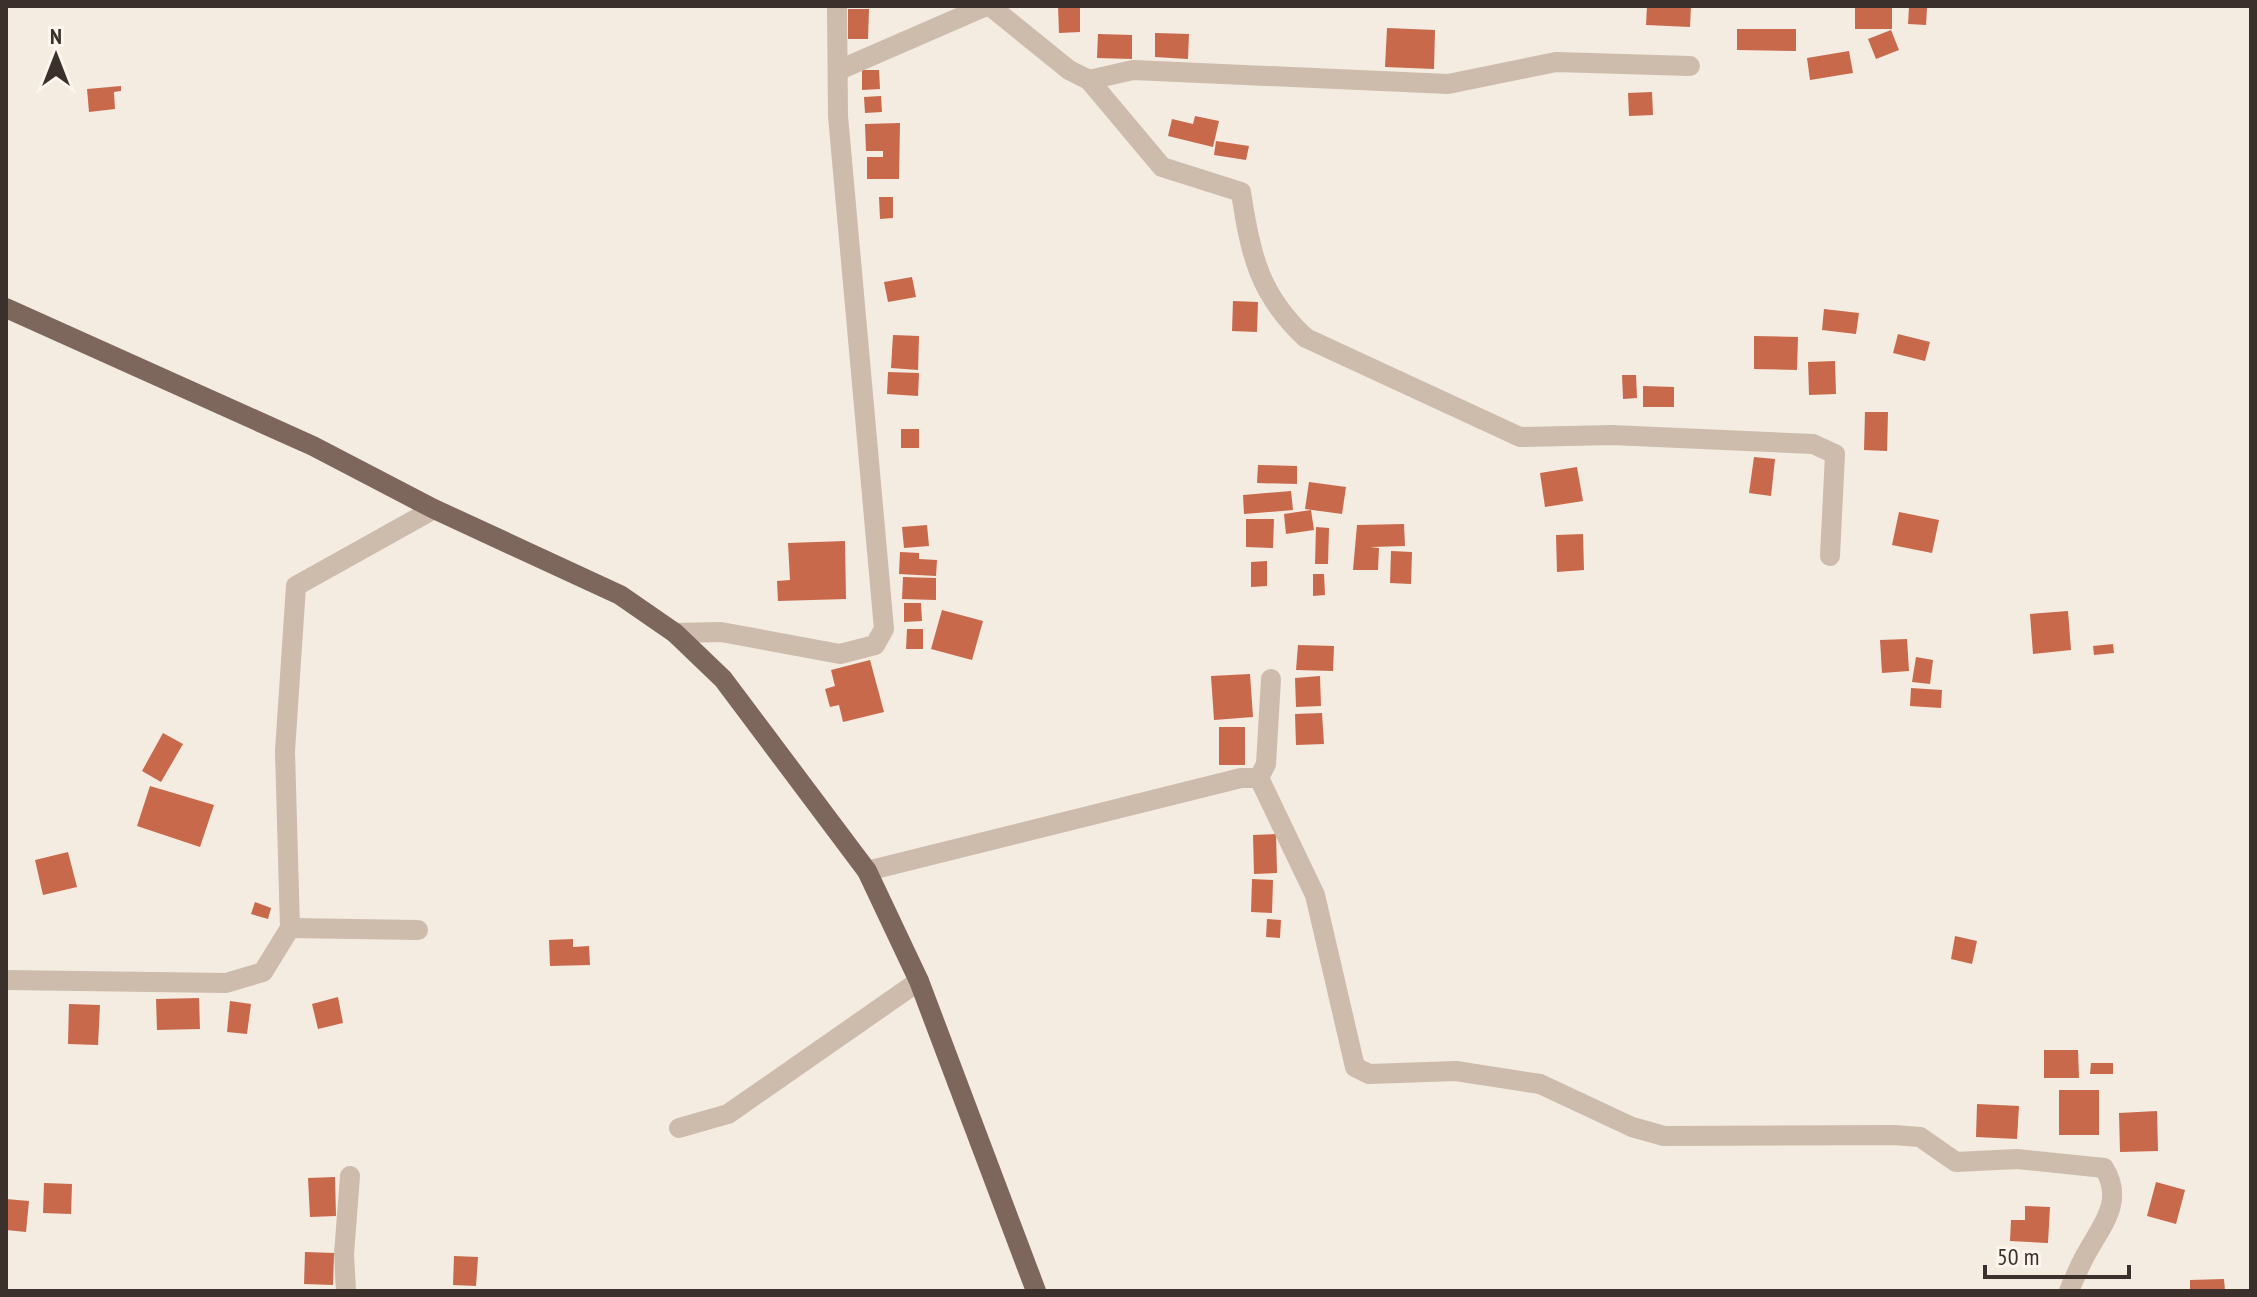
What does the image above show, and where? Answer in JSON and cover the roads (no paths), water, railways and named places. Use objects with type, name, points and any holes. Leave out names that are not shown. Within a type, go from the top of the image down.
[{"type":"main road","points":[[6,308],[313,446],[434,509],[620,595],[675,633],[723,679],[867,871],[919,981],[1036,1291]]},
{"type":"street","points":[[675,633],[721,632],[840,654],[875,645],[884,629],[838,116],[837,6]]},
{"type":"street","points":[[839,70],[988,6],[1069,70],[1089,80],[1162,167],[1241,192],[1251,256],[1284,318],[1306,338],[1520,437],[1612,435],[1813,444],[1835,454],[1830,556]]},
{"type":"street","points":[[1089,80],[1133,70],[1448,84],[1556,62],[1690,66]]},
{"type":"street","points":[[6,980],[226,983],[263,972],[290,928],[285,751],[296,586],[434,509]]},
{"type":"street","points":[[1259,778],[1266,764],[1271,679]]},
{"type":"street","points":[[867,871],[1241,778],[1259,778]]},
{"type":"street","points":[[1259,778],[1315,895],[1355,1067],[1369,1074],[1456,1071],[1540,1084],[1632,1127],[1664,1136],[1894,1135],[1920,1137],[1956,1162],[2017,1159],[2104,1168],[2112,1180],[2113,1195],[2107,1223],[2086,1254],[2069,1291]]},
{"type":"street","points":[[290,928],[418,930]]},
{"type":"street","points":[[679,1128],[728,1114],[919,981]]},
{"type":"street","points":[[346,1291],[350,1176]]}]
